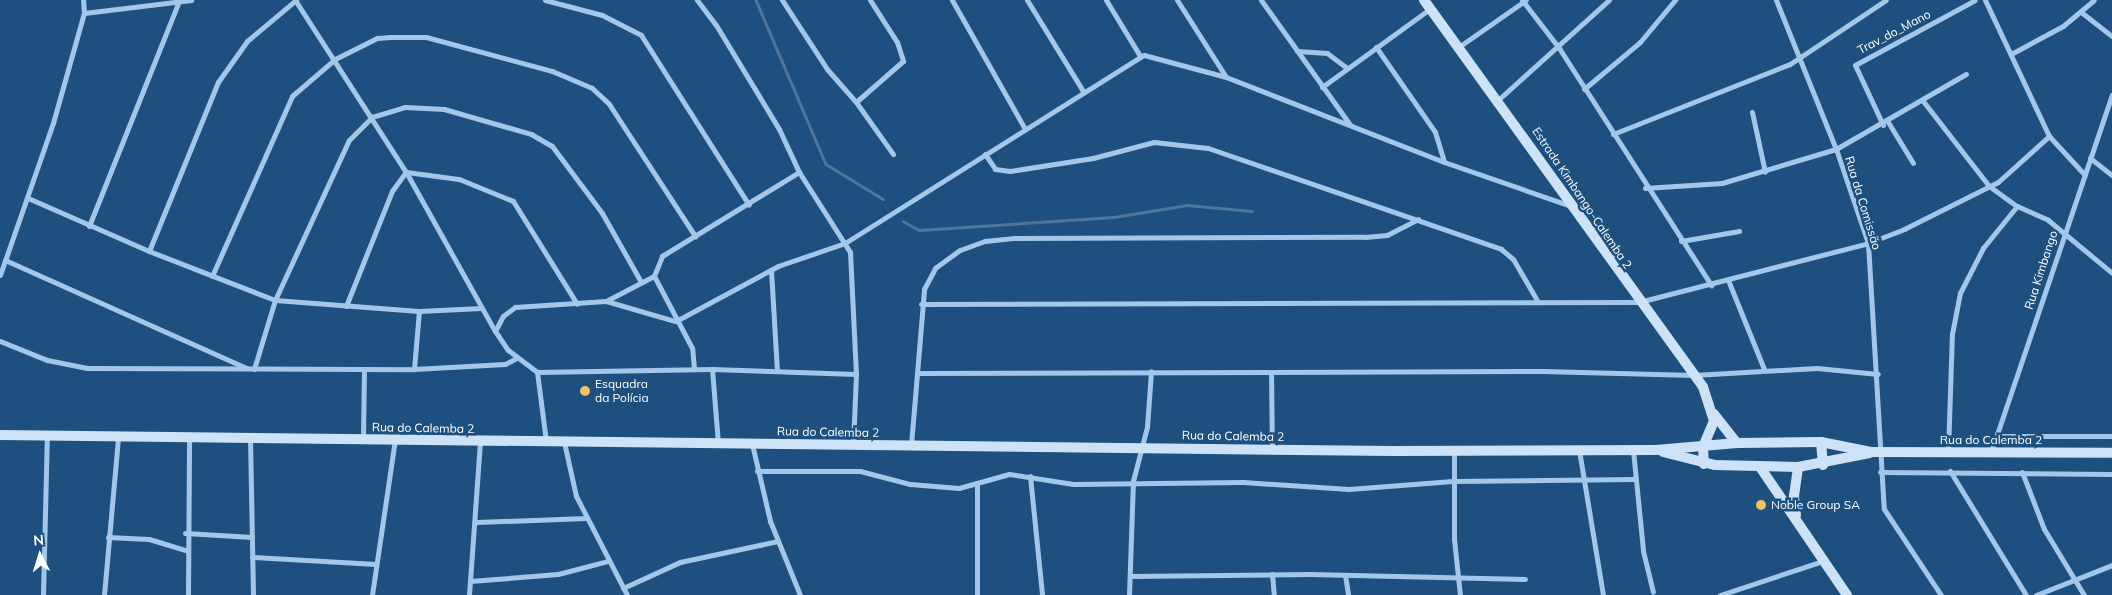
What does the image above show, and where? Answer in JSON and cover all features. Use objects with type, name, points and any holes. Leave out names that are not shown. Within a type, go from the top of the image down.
[{"type":"main road","name":"Estrada Kimbango-Calemba 2","points":[[1427,4],[1499,99],[1639,302],[1694,375],[1713,413],[1737,443]]},
{"type":"main road","points":[[1704,464],[1703,446],[1714,425],[1713,413]]},
{"type":"main road","name":"Rua do Calemba 2","points":[[0,435],[1454,451],[1656,450],[1737,443],[1821,442],[1875,452],[2112,452]]},
{"type":"main road","points":[[1821,442],[1823,465]]},
{"type":"main road","name":"Rua do Calemba 2","points":[[1656,450],[1704,464],[1760,467],[1823,465],[1875,452]]},
{"type":"main road","points":[[1760,467],[1797,518],[1847,595]]},
{"type":"main road","points":[[1797,518],[1794,496],[1798,467]]},
{"type":"street","points":[[0,275],[28,198],[84,13],[83,0]]},
{"type":"street","points":[[84,13],[191,0]]},
{"type":"street","points":[[149,252],[218,82],[247,41],[295,0],[335,59],[406,172],[495,331],[517,358],[537,372],[712,369],[856,374]]},
{"type":"street","points":[[546,0],[602,15],[641,36],[748,205]]},
{"type":"street","points":[[697,0],[779,129],[799,172],[845,243],[854,269],[856,374],[853,445]]},
{"type":"street","points":[[782,0],[827,69],[856,102],[893,154]]},
{"type":"street","points":[[856,102],[903,61],[897,42],[870,0]]},
{"type":"street","points":[[952,0],[1025,128]]},
{"type":"street","points":[[1027,0],[1082,91]]},
{"type":"street","points":[[1106,0],[1140,56]]},
{"type":"street","points":[[1177,0],[1226,77]]},
{"type":"street","points":[[1261,0],[1350,126]]},
{"type":"street","points":[[1499,99],[1559,48],[1609,0]]},
{"type":"street","points":[[1584,90],[1640,42],[1675,0]]},
{"type":"street","name":"Rua da Comissão","points":[[1776,0],[1836,149],[1868,243],[1878,374],[1875,452],[1880,472],[1884,509],[1941,595]]},
{"type":"street","points":[[1613,134],[1713,96],[1798,57],[1886,0]]},
{"type":"street","name":"Trav_do_Mano","points":[[1886,123],[1855,65],[1975,0]]},
{"type":"street","points":[[1985,0],[2049,136],[2085,175]]},
{"type":"street","points":[[2011,54],[2081,12],[2094,0]]},
{"type":"street","points":[[1460,46],[1524,1],[1559,48],[1645,188],[1711,285]]},
{"type":"street","points":[[89,226],[178,3]]},
{"type":"street","points":[[1322,87],[1376,47],[1427,4]]},
{"type":"street","points":[[2081,12],[2112,36]]},
{"type":"street","points":[[212,276],[292,96],[335,59],[377,38],[410,36],[574,79],[602,95],[695,236]]},
{"type":"street","points":[[1376,47],[1435,132],[1444,162]]},
{"type":"street","points":[[1297,51],[1327,53],[1347,68]]},
{"type":"street","points":[[495,331],[503,316],[515,307],[606,301],[676,321],[771,270],[845,243],[1140,56],[1155,56],[1226,77],[1444,162],[1574,207]]},
{"type":"street","points":[[1645,188],[1722,183],[1765,172],[1836,149],[1886,123],[1966,74]]},
{"type":"street","name":"Rua Kimbango","points":[[1991,452],[2112,95]]},
{"type":"street","points":[[1923,101],[1990,186],[2016,206],[2064,232],[2112,273]]},
{"type":"street","points":[[254,369],[274,300],[348,140],[372,117],[421,105],[544,140],[560,154],[602,213],[641,282]]},
{"type":"street","points":[[1752,112],[1765,172]]},
{"type":"street","points":[[1886,123],[1913,163]]},
{"type":"street","points":[[921,304],[1639,302],[1711,285],[1868,243],[1990,186],[2049,136]]},
{"type":"street","points":[[985,154],[995,169],[1010,171],[1154,142],[1181,143],[1223,152],[1418,219],[1507,254],[1538,302]]},
{"type":"street","points":[[2090,158],[2112,174]]},
{"type":"street","points":[[406,172],[459,179],[513,200],[577,304]]},
{"type":"street","points":[[346,306],[388,199],[406,172]]},
{"type":"street","points":[[606,301],[654,276],[662,256],[799,172]]},
{"type":"street","points":[[28,198],[149,252],[274,300],[419,310],[482,308]]},
{"type":"street","points":[[1948,452],[1952,334],[1960,294],[1983,248],[2016,206]]},
{"type":"street","points":[[910,446],[921,304],[934,268],[960,250],[985,241],[1365,238],[1386,235],[1418,219]]},
{"type":"street","points":[[1681,242],[1739,231]]},
{"type":"street","points":[[5,260],[248,369]]},
{"type":"street","points":[[771,270],[778,371]]},
{"type":"street","points":[[654,276],[676,321],[692,348],[694,369]]},
{"type":"street","points":[[1728,280],[1764,369]]},
{"type":"street","points":[[414,369],[419,310]]},
{"type":"street","points":[[0,341],[77,368],[414,369],[505,364],[517,358]]},
{"type":"street","points":[[917,373],[1271,372],[1694,375],[1764,369],[1817,368],[1878,374]]},
{"type":"street","points":[[363,440],[364,369]]},
{"type":"street","points":[[712,369],[718,443]]},
{"type":"street","points":[[537,372],[546,442]]},
{"type":"street","points":[[1129,595],[1133,481],[1140,448],[1147,427],[1151,372]]},
{"type":"street","points":[[1271,372],[1272,449]]},
{"type":"street","points":[[43,595],[47,436]]},
{"type":"street","points":[[1997,436],[2112,436]]},
{"type":"street","points":[[104,595],[118,437]]},
{"type":"street","points":[[188,595],[186,533],[189,438]]},
{"type":"street","points":[[250,438],[253,595]]},
{"type":"street","points":[[372,595],[395,440]]},
{"type":"street","points":[[468,595],[477,522],[480,441]]},
{"type":"street","points":[[564,442],[571,477],[586,518],[627,595]]},
{"type":"street","points":[[752,444],[757,471],[778,541],[800,595]]},
{"type":"street","points":[[1579,450],[1603,595]]},
{"type":"street","points":[[1634,450],[1634,479],[1643,551],[1653,592]]},
{"type":"street","points":[[1454,451],[1457,578],[1460,595]]},
{"type":"street","points":[[757,471],[860,471],[926,486],[977,483],[1002,475],[1030,476],[1073,484],[1133,481],[1243,482],[1349,489],[1454,481],[1634,479]]},
{"type":"street","points":[[1880,472],[1950,471],[2112,474]]},
{"type":"street","points":[[1950,471],[2026,595]]},
{"type":"street","points":[[2022,472],[2044,529],[2084,595]]},
{"type":"street","points":[[1030,476],[1042,595]]},
{"type":"street","points":[[977,483],[977,595]]},
{"type":"street","points":[[477,522],[586,518]]},
{"type":"street","points":[[186,533],[252,537]]},
{"type":"street","points":[[108,537],[156,541],[186,550]]},
{"type":"street","points":[[623,588],[680,562],[778,541]]},
{"type":"street","points":[[252,557],[376,564]]},
{"type":"street","points":[[470,581],[558,574],[608,561]]},
{"type":"street","points":[[1720,595],[1824,561]]},
{"type":"street","points":[[2036,595],[2112,565]]},
{"type":"street","points":[[1130,576],[1272,574],[1525,579]]},
{"type":"street","points":[[1272,574],[1274,595]]},
{"type":"street","points":[[1345,575],[1348,595]]},
{"type":"waterway","points":[[756,0],[826,164],[883,199]]},
{"type":"waterway","points":[[903,221],[919,230],[1114,217],[1187,205],[1252,211]]},
{"type":"place","name":"Esquadra da Polícia","points":[[585,391]]},
{"type":"place","name":"Noble Group SA","points":[[1761,505]]}]
